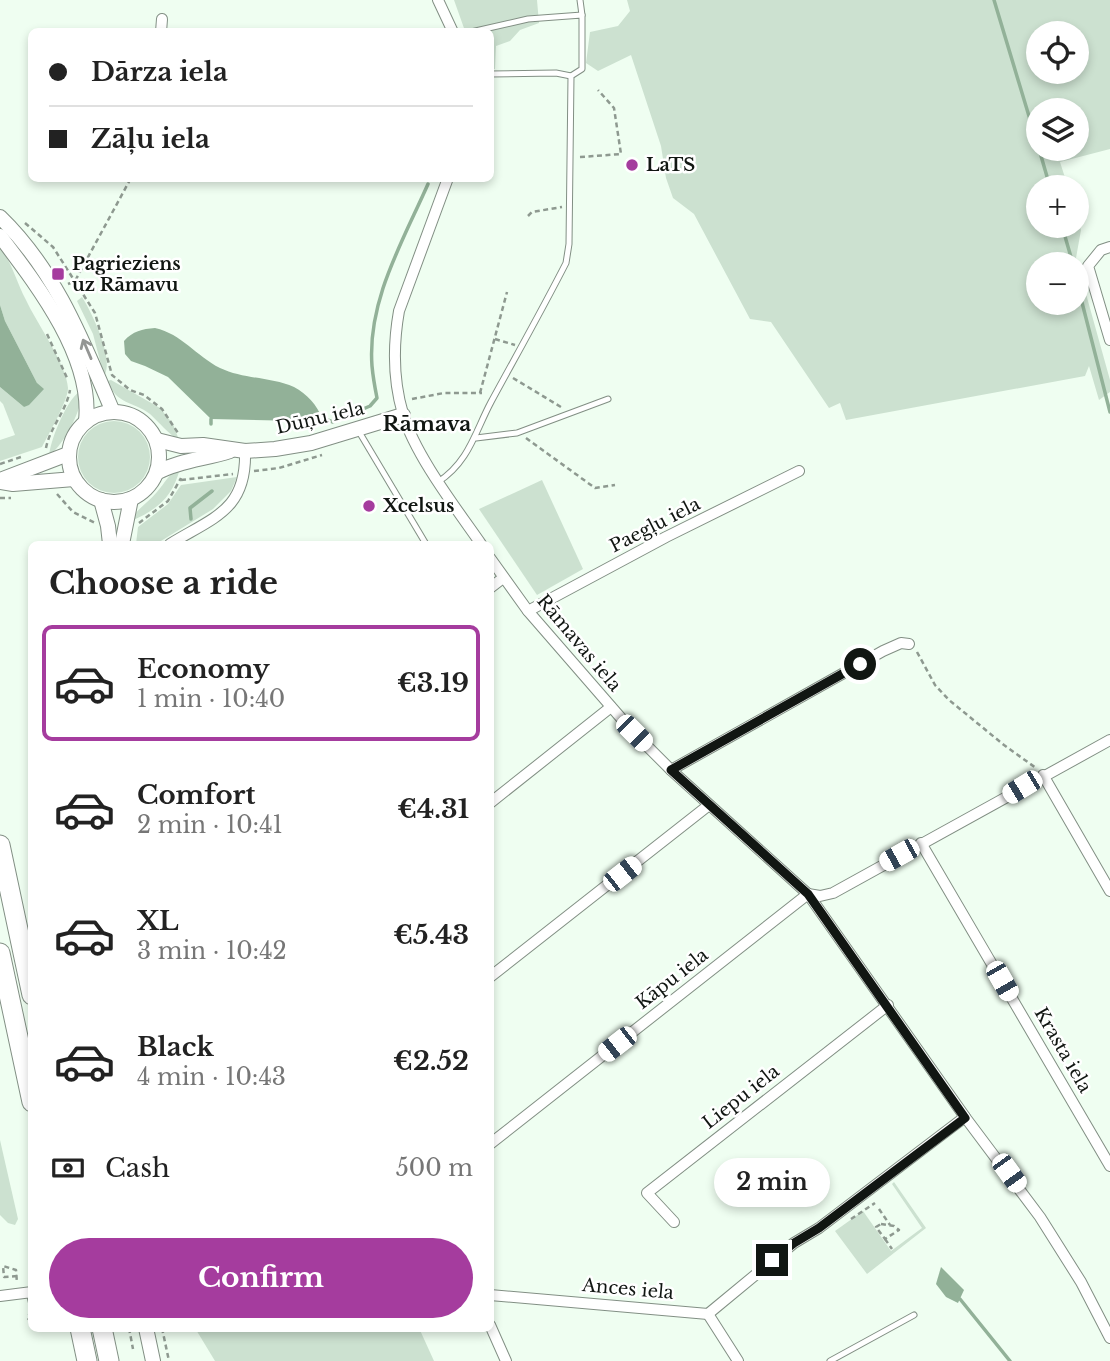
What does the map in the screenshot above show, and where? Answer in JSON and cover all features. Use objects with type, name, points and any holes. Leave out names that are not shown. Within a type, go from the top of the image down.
[{"type":"highway","points":[[0,845],[28,976]]},
{"type":"highway","points":[[0,953],[28,1082]]},
{"type":"highway","points":[[81,1332],[87,1361]]},
{"type":"highway","points":[[103,1332],[109,1361]]},
{"type":"main road","points":[[0,217],[28,249],[62,298],[106,378],[113,412]]},
{"type":"main road","points":[[0,236],[25,268],[51,310],[78,364],[78,388],[88,403],[86,421]]},
{"type":"main road","points":[[113,412],[139,419],[150,428],[157,440],[159,451],[158,472],[150,486],[131,499],[116,502],[101,500],[86,492],[74,479],[68,464],[68,454],[77,430],[99,414],[113,412]]},
{"type":"main road","name":"Dūņu iela","points":[[158,472],[182,462],[240,450],[311,443],[403,415]]},
{"type":"main road","name":"Dūņu iela","points":[[157,440],[181,446],[203,445],[240,450]]},
{"type":"main road","points":[[0,481],[47,457],[68,454]]},
{"type":"main road","points":[[0,481],[13,484],[74,479]]},
{"type":"main road","points":[[122,541],[131,499]]},
{"type":"main road","points":[[101,500],[110,541]]},
{"type":"main road","points":[[147,1332],[153,1361]]},
{"type":"street","points":[[438,0],[451,28]]},
{"type":"street","points":[[161,28],[162,19]]},
{"type":"street","points":[[447,182],[399,311],[394,353],[403,415],[438,482],[479,541]]},
{"type":"street","points":[[1110,247],[1101,250],[1088,266],[1110,340]]},
{"type":"street","points":[[175,541],[216,516],[233,501],[244,480],[240,450]]},
{"type":"street","name":"Paegļu iela","points":[[528,611],[666,537],[799,471]]},
{"type":"street","name":"Rāmavas iela","points":[[494,564],[528,611],[611,707],[671,770],[808,894],[965,1118],[1040,1217],[1081,1282],[1110,1338]]},
{"type":"street","points":[[494,585],[503,578]]},
{"type":"street","points":[[671,770],[883,651],[901,643],[909,644]]},
{"type":"street","points":[[494,800],[611,707]]},
{"type":"street","points":[[808,894],[820,896],[833,893],[1110,740]]},
{"type":"street","points":[[1043,775],[1110,891]]},
{"type":"street","points":[[494,974],[709,805]]},
{"type":"street","name":"Krasta iela","points":[[921,843],[1110,1166]]},
{"type":"street","name":"Kāpu iela","points":[[494,1140],[808,894]]},
{"type":"street","name":"Liepu iela","points":[[674,1222],[647,1193],[888,1005]]},
{"type":"street","points":[[738,1361],[708,1314],[794,1243],[819,1228],[965,1118]]},
{"type":"street","points":[[0,1296],[26,1292]]},
{"type":"street","name":"Ances iela","points":[[494,1295],[708,1314]]},
{"type":"street","points":[[493,1332],[506,1361]]},
{"type":"lane","points":[[494,74],[556,73],[571,76],[582,69],[580,0]]},
{"type":"lane","points":[[489,28],[528,19],[582,15]]},
{"type":"lane","points":[[438,482],[456,469],[476,438],[494,397],[566,263],[571,76]]},
{"type":"lane","points":[[476,438],[517,433],[608,399]]},
{"type":"lane","points":[[358,430],[392,479],[424,541]]},
{"type":"lane","points":[[830,1361],[914,1315]]},
{"type":"path","points":[[570,158],[621,154],[614,108],[598,90]]},
{"type":"path","points":[[65,285],[75,281],[129,182]]},
{"type":"path","points":[[528,216],[532,212],[569,206]]},
{"type":"path","points":[[20,219],[53,247],[95,313],[106,378],[144,395],[163,409],[178,432],[181,446]]},
{"type":"path","points":[[480,393],[507,292]]},
{"type":"path","points":[[47,334],[64,368],[78,388],[50,433],[47,457]]},
{"type":"path","points":[[495,339],[521,348]]},
{"type":"path","points":[[506,374],[570,412]]},
{"type":"path","points":[[409,400],[444,393],[480,393],[494,397]]},
{"type":"path","points":[[526,438],[596,488],[615,485]]},
{"type":"path","points":[[0,464],[22,457]]},
{"type":"path","points":[[124,526],[135,526],[168,500],[181,480],[182,462]]},
{"type":"path","points":[[51,480],[54,491],[73,512],[108,526]]},
{"type":"path","points":[[909,644],[915,647],[935,685],[949,700],[1043,775]]},
{"type":"path","points":[[846,1223],[875,1203]]},
{"type":"path","points":[[879,1209],[890,1225]]},
{"type":"path","points":[[885,1239],[900,1229],[881,1224],[876,1227],[892,1249]]},
{"type":"path","points":[[17,1276],[26,1292]]},
{"type":"path","points":[[130,1332],[133,1349]]},
{"type":"path","points":[[163,1332],[169,1361]]},
{"type":"shaded area","points":[[454,0],[537,0],[539,23],[520,30],[510,41],[496,46],[495,69],[494,28],[464,28]]},
{"type":"shaded area","points":[[627,0],[1110,0],[1110,149],[1089,154],[1089,98],[1026,98],[1026,161],[1064,161],[1060,162],[1064,175],[1026,175],[1026,238],[1080,238],[1077,252],[1026,252],[1026,315],[1089,315],[1089,305],[1110,380],[1110,392],[1099,400],[1089,366],[1085,376],[846,420],[840,403],[829,408],[771,322],[750,319],[694,214],[673,198],[666,178],[661,146],[631,55],[598,71],[586,63],[590,32],[618,26],[630,11]]},
{"type":"shaded area","points":[[0,247],[57,356],[68,388],[62,409],[42,447],[0,461],[0,440],[15,435],[0,401],[0,387],[24,407],[37,383],[5,321],[0,305]]},
{"type":"shaded area","points":[[82,297],[105,348],[107,369],[104,376],[93,334],[77,301]]},
{"type":"shaded area","points":[[0,305],[5,321],[37,383],[44,389],[24,407],[0,387]]},
{"type":"shaded area","points":[[155,328],[173,335],[220,368],[294,387],[311,400],[322,418],[301,421],[211,419],[168,377],[131,361],[125,354],[124,341],[127,338],[138,331]]},
{"type":"shaded area","points":[[111,380],[160,408],[173,424],[179,440],[150,414],[121,399],[111,389],[107,381]]},
{"type":"shaded area","points":[[82,390],[72,426],[49,456],[61,419],[71,401]]},
{"type":"shaded area","points":[[114,421],[134,427],[144,437],[150,457],[144,477],[134,487],[114,493],[94,487],[84,477],[78,457],[84,437],[94,427]]},
{"type":"shaded area","points":[[180,468],[173,487],[163,501],[131,521],[170,475]]},
{"type":"shaded area","points":[[237,477],[231,491],[213,509],[161,541],[136,541],[138,527],[168,504],[181,485]]},
{"type":"shaded area","points":[[542,480],[583,569],[537,595],[479,509]]},
{"type":"shaded area","points":[[0,1140],[18,1219],[15,1225],[8,1223],[0,1215]]},
{"type":"shaded area","points":[[894,1182],[926,1228],[867,1274],[835,1231],[863,1211],[891,1251],[922,1228],[892,1184]]},
{"type":"shaded area","points":[[941,1267],[964,1290],[958,1303],[946,1297],[936,1284]]},
{"type":"shaded area","points":[[197,1332],[421,1332],[434,1361],[215,1361]]},
{"type":"waterway","points":[[994,0],[1026,106]]},
{"type":"waterway","points":[[1042,161],[1047,175]]},
{"type":"waterway","points":[[322,418],[333,422],[370,406],[377,398],[372,366],[375,318],[398,249],[428,184]]},
{"type":"waterway","points":[[1065,238],[1070,252]]},
{"type":"waterway","points":[[1085,315],[1110,412]]},
{"type":"waterway","points":[[211,419],[211,424]]},
{"type":"waterway","points":[[191,519],[190,508],[212,491]]},
{"type":"waterway","points":[[960,1299],[1010,1361]]},
{"type":"place","name":"LaTS","points":[[632,165]]},
{"type":"place","name":"Pagrieziens uz Rāmavu","points":[[58,274]]},
{"type":"place","name":"Xcelsus","points":[[369,506]]},
{"type":"district","name":"Rāmava","points":[[427,424]]},
{"type":"route","points":[[772,1260],[965,1118],[808,894],[671,770],[860,664]]}]
